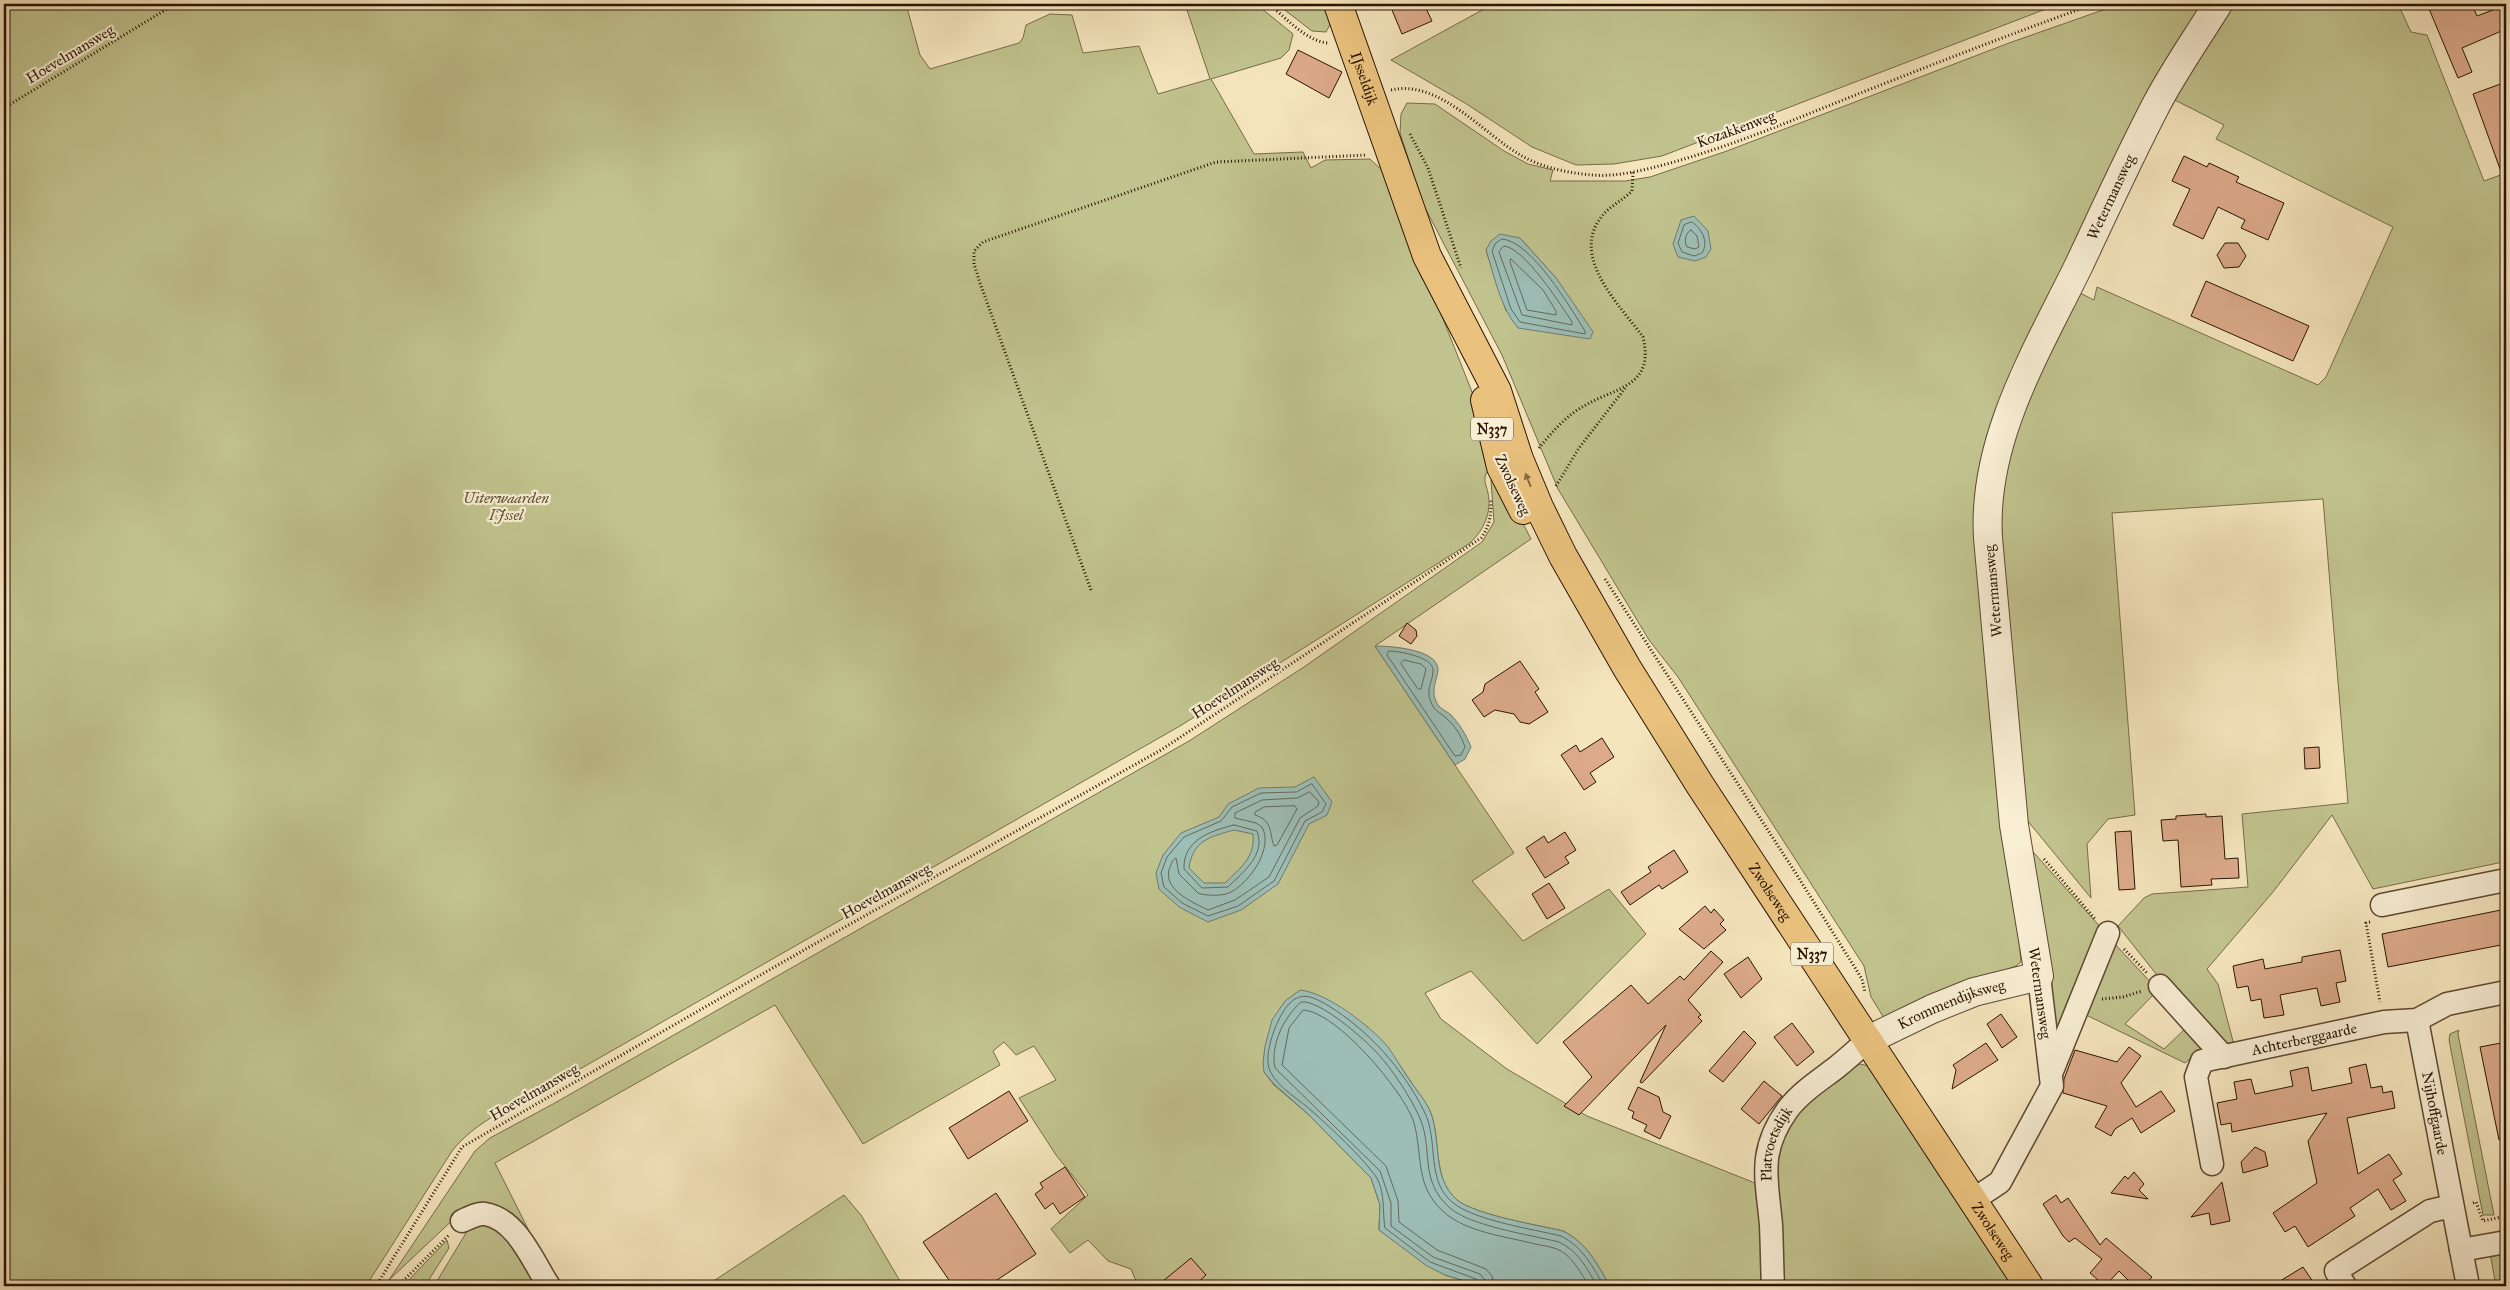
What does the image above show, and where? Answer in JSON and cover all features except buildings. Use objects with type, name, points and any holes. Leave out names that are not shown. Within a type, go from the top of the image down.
[{"type":"main road","name":"IJsseldijk","points":[[1338,4],[1391,154]]},
{"type":"main road","name":"Zwolseweg","points":[[1391,154],[1427,256],[1438,279],[1450,317],[1484,398],[1496,453],[1514,495],[1541,540],[1599,620],[1700,785],[2029,1286]]},
{"type":"street","name":"Wetermansweg","points":[[1973,1200],[2000,1182],[2052,1086],[2052,1072],[2014,825],[1988,538],[1988,496],[1994,458],[2011,408],[2156,106],[2218,4]]},
{"type":"street","points":[[2382,905],[2506,880]]},
{"type":"street","points":[[2052,1072],[2108,933]]},
{"type":"street","name":"Krommendijksweg","points":[[1868,1040],[1932,1009],[1974,992],[2038,976]]},
{"type":"street","points":[[2160,986],[2224,1057]]},
{"type":"street","name":"Achterberggaarde","points":[[2212,1164],[2196,1077],[2202,1060],[2224,1057],[2384,1022],[2417,1020],[2447,1004],[2506,992]]},
{"type":"street","name":"Nijhoffgaarde","points":[[2417,1020],[2468,1286]]},
{"type":"street","name":"Platvoetsdijk","points":[[1773,1286],[1771,1225],[1764,1176],[1766,1159],[1775,1134],[1788,1109],[1819,1079],[1868,1040]]},
{"type":"street","points":[[2346,1286],[2336,1270],[2430,1211],[2452,1206]]},
{"type":"street","points":[[462,1221],[484,1214],[500,1219],[514,1232],[549,1286]]},
{"type":"street","points":[[2461,1250],[2506,1242]]},
{"type":"path","name":"Hoevelmansweg","points":[[4,108],[175,4]]},
{"type":"path","points":[[1269,4],[1307,35],[1322,42],[1333,43],[1350,39]]},
{"type":"path","name":"Kozakkenweg","points":[[1390,90],[1414,88],[1434,94],[1523,157],[1543,165],[1570,173],[1594,175],[1633,172],[1688,158],[1764,132],[1993,41],[2094,4]]},
{"type":"path","points":[[1091,590],[980,283],[974,264],[974,251],[983,242],[1216,162],[1391,154]]},
{"type":"path","points":[[1536,452],[1548,436],[1582,406],[1635,381],[1642,368],[1643,337],[1614,299],[1594,266],[1592,247],[1594,234],[1601,217],[1632,191],[1634,184],[1633,172]]},
{"type":"path","points":[[1554,488],[1590,433],[1628,385]]},
{"type":"path","name":"Hoevelmansweg","points":[[376,1286],[462,1147],[820,941],[1162,750],[1454,557]]},
{"type":"path","name":"Zwolseweg","points":[[1604,576],[1796,872],[1862,979],[1866,998]]},
{"type":"path","points":[[2039,854],[2108,933],[2160,986]]},
{"type":"path","points":[[2382,905],[2382,918],[2366,923],[2384,1022]]},
{"type":"path","points":[[2452,1206],[2476,1202],[2483,1221],[2506,1216]]},
{"type":"path","points":[[398,1286],[462,1221]]},
{"type":"green space","name":"Uiterwaarden IJssel","points":[[4,4],[906,4],[920,55],[930,69],[1019,43],[1023,38],[1026,25],[1050,14],[1072,15],[1083,53],[1139,46],[1158,94],[1210,79],[1185,4],[1256,4],[1293,34],[1289,50],[1281,58],[1211,79],[1254,154],[1303,152],[1311,168],[1325,160],[1370,159],[1385,173],[1486,427],[1494,465],[1485,476],[1489,500],[1486,520],[1470,543],[1180,726],[483,1123],[461,1140],[452,1151],[366,1286],[4,1286]]},
{"type":"green space","points":[[1277,4],[1326,4],[1332,21],[1326,32],[1312,31]]},
{"type":"green space","points":[[1493,4],[2059,4],[1662,156],[1614,164],[1576,165],[1532,147],[1465,103],[1391,60]]},
{"type":"green space","points":[[2120,4],[2211,4],[2003,408],[1996,697],[2021,962],[2016,966],[1975,981],[1887,1023],[1871,997],[1864,966],[1678,677],[1649,640],[1558,489],[1502,355],[1423,204],[1400,133],[1401,114],[1407,103],[1435,104],[1504,151],[1528,164],[1553,170],[1550,181],[1625,181],[1650,177],[1727,151],[2009,43]],"holes":[[[1520,238],[1557,279],[1506,311],[1486,250]]]},
{"type":"green space","points":[[2227,4],[2398,4],[2411,32],[2427,35],[2484,181],[2506,173],[2506,875],[2503,862],[2373,889],[2332,815],[2273,892],[2207,969],[2218,984],[2234,1045],[2226,1044],[2164,984],[2118,926],[2144,898],[2152,894],[2248,887],[2242,814],[2348,803],[2323,499],[2112,513],[2135,815],[2108,819],[2087,844],[2091,898],[2022,814],[2000,507],[2010,439],[2076,291],[2094,300],[2097,287],[2318,385],[2326,377],[2393,227],[2216,139],[2224,125],[2169,97]]},
{"type":"green space","points":[[1497,473],[1531,539],[1375,646],[1514,853],[1472,881],[1523,941],[1609,889],[1646,934],[1537,1044],[1471,971],[1425,993],[1441,1019],[1507,1069],[1587,1116],[1755,1183],[1765,1239],[1767,1286],[1610,1286],[1585,1248],[1563,1231],[1492,1215],[1457,1200],[1449,1191],[1440,1169],[1434,1122],[1430,1111],[1391,1054],[1363,1023],[1264,1072],[1274,1085],[1309,1115],[1371,1178],[1380,1205],[1379,1230],[1445,1275],[1482,1286],[1138,1286],[1131,1269],[1108,1261],[1088,1240],[1070,1253],[1051,1229],[1088,1195],[1056,1155],[1019,1098],[1056,1080],[1034,1046],[1016,1055],[1004,1042],[993,1051],[1000,1065],[863,1144],[775,1005],[495,1163],[531,1235],[459,1214],[389,1280],[475,1151],[490,1138],[553,1104],[1189,741],[1304,667],[1482,542],[1494,522],[1491,480]]},
{"type":"green space","points":[[2026,844],[2104,931],[2053,1037]]},
{"type":"green space","points":[[2111,940],[2158,990],[2125,1024],[2164,1049],[2187,1027],[2208,1050],[2193,1056],[2185,1063],[2082,1013]]},
{"type":"green space","points":[[2459,1030],[2458,1034],[2494,1215],[2483,1215],[2449,1040],[2450,1034]]},
{"type":"green space","points":[[1860,1064],[1869,1066],[2017,1286],[1779,1286],[1774,1156],[1797,1112],[1843,1074]]},
{"type":"green space","points":[[844,1195],[861,1215],[903,1286],[706,1286]]},
{"type":"green space","points":[[480,1222],[503,1228],[543,1286],[434,1286],[469,1228]]},
{"type":"green space","points":[[447,1240],[449,1248],[425,1286],[403,1286]]},
{"type":"green space","points":[[2504,1249],[2506,1286],[2496,1286],[2490,1253]]},
{"type":"water","points":[[1694,216],[1708,231],[1711,249],[1706,257],[1695,261],[1678,257],[1673,244],[1681,220]]},
{"type":"water","points":[[1500,234],[1520,238],[1557,279],[1593,332],[1590,339],[1518,328],[1502,301],[1486,250],[1491,241]]},
{"type":"water","points":[[1375,646],[1413,650],[1423,653],[1436,664],[1438,671],[1434,696],[1439,706],[1457,722],[1467,738],[1471,747],[1465,759],[1455,765]]},
{"type":"water","points":[[1314,777],[1332,802],[1327,815],[1309,824],[1278,884],[1241,910],[1208,922],[1179,907],[1159,889],[1156,873],[1163,855],[1181,833],[1219,817],[1228,804],[1259,788],[1295,787]],"holes":[[[1234,830],[1253,834],[1252,850],[1249,856],[1225,883],[1204,883],[1189,868],[1194,851],[1204,841]]]},
{"type":"water","points":[[1300,990],[1323,997],[1348,1012],[1371,1030],[1388,1047],[1430,1111],[1434,1122],[1440,1169],[1449,1191],[1457,1200],[1492,1215],[1563,1231],[1585,1248],[1610,1286],[1482,1286],[1445,1275],[1427,1266],[1379,1230],[1380,1205],[1371,1178],[1264,1072],[1265,1046],[1272,1020],[1285,1001]]}]
